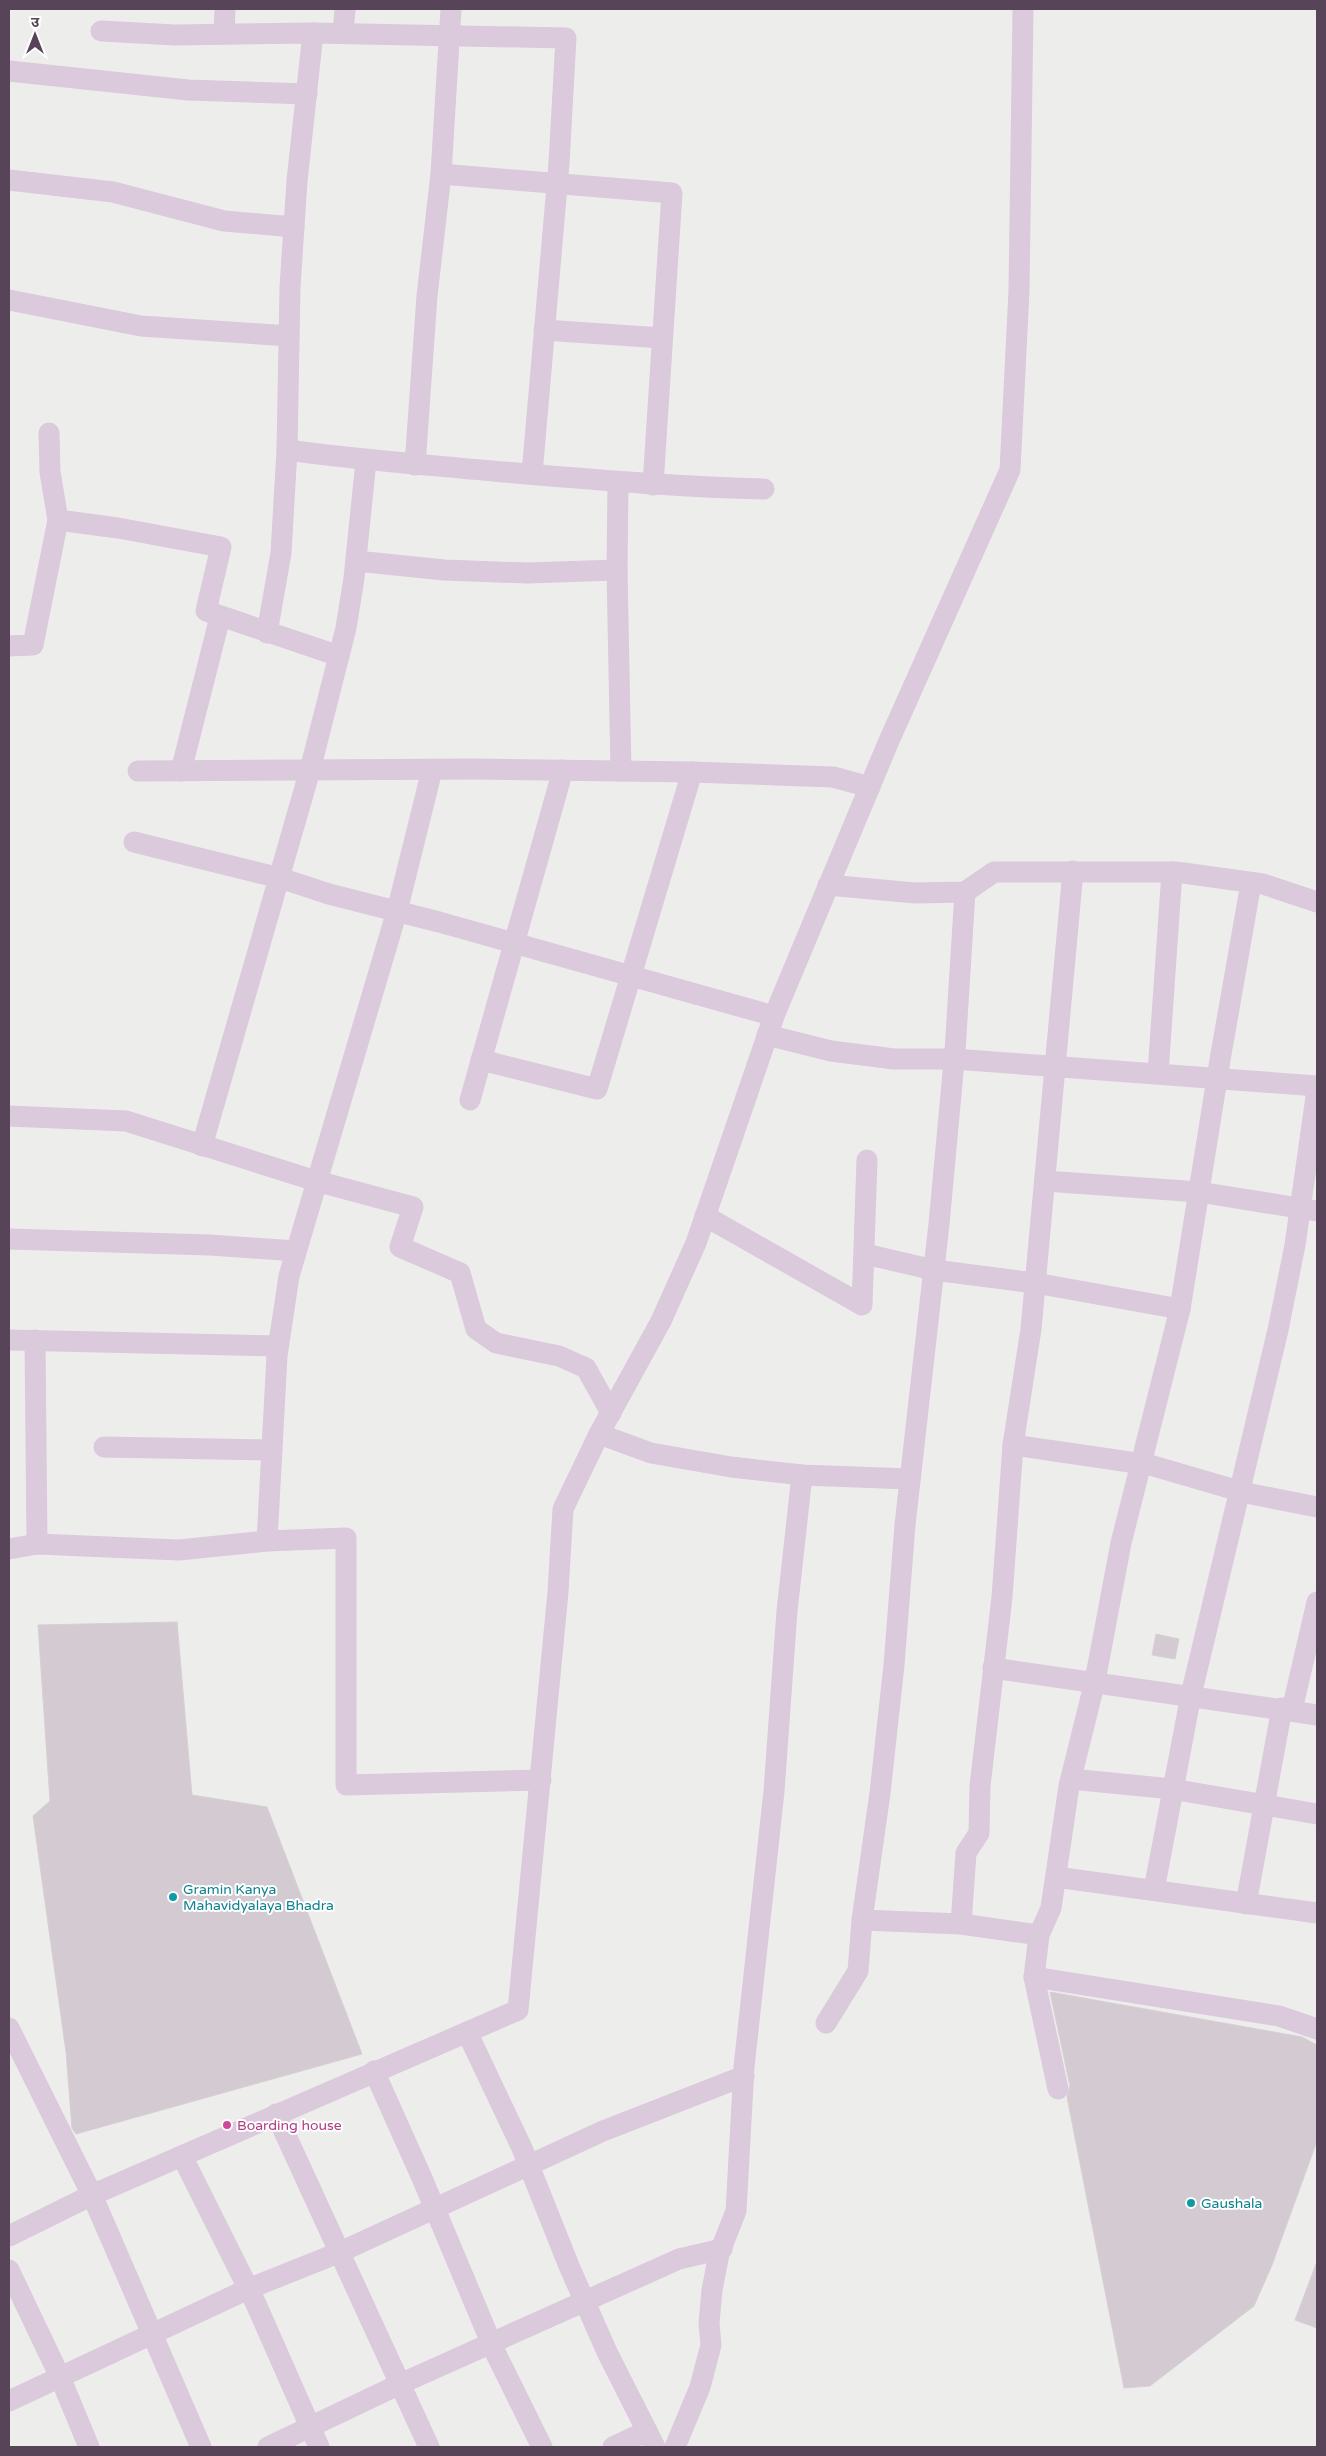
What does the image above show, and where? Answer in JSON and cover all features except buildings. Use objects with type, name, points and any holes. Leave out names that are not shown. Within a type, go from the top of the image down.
[{"type":"street","points":[[224,34],[225,9]]},
{"type":"street","points":[[343,33],[345,9]]},
{"type":"street","points":[[415,465],[427,296],[441,174],[451,9]]},
{"type":"street","points":[[9,2236],[92,2195],[518,2010],[558,1592],[563,1510],[599,1434],[661,1321],[696,1243],[770,1025],[870,787],[1010,470],[1019,291],[1023,9]]},
{"type":"street","points":[[101,31],[176,35],[343,33],[566,38],[557,183],[532,474]]},
{"type":"street","points":[[267,632],[281,553],[287,450],[289,336],[296,181],[313,33]]},
{"type":"street","points":[[9,71],[188,90],[307,94]]},
{"type":"street","points":[[441,174],[672,193],[653,485]]},
{"type":"street","points":[[9,180],[113,192],[224,220],[294,227]]},
{"type":"street","points":[[9,300],[141,326],[289,336]]},
{"type":"street","points":[[544,330],[662,338]]},
{"type":"street","points":[[9,646],[32,645],[58,520],[50,472],[49,433]]},
{"type":"street","points":[[287,450],[366,461],[618,483],[764,489]]},
{"type":"street","points":[[202,1146],[280,878],[346,628],[356,561],[366,461]]},
{"type":"street","points":[[618,483],[617,570],[622,771]]},
{"type":"street","points":[[58,520],[118,528],[221,547],[206,611],[339,656]]},
{"type":"street","points":[[356,561],[444,570],[527,573],[617,570]]},
{"type":"street","points":[[181,771],[220,617]]},
{"type":"street","points":[[267,1541],[278,1346],[289,1276],[397,912],[432,770]]},
{"type":"street","points":[[138,771],[563,770],[692,772],[833,777],[870,787]]},
{"type":"street","points":[[470,1100],[563,770]]},
{"type":"street","points":[[481,1060],[597,1089],[692,772]]},
{"type":"street","points":[[134,842],[280,878],[329,894],[632,976],[770,1025],[831,1051],[894,1059],[954,1059],[1217,1077],[1317,1086]]},
{"type":"street","points":[[962,1924],[966,1853],[978,1833],[980,1786],[1002,1597],[1014,1445],[1035,1283],[1073,871]]},
{"type":"street","points":[[828,885],[915,893],[965,892],[994,872],[1172,872],[1252,882],[1317,902]]},
{"type":"street","points":[[1158,1073],[1172,872]]},
{"type":"street","points":[[1058,2089],[1034,1977],[1040,1936],[1051,1908],[1071,1779],[1095,1681],[1121,1543],[1180,1309],[1217,1077],[1252,882]]},
{"type":"street","points":[[826,2023],[858,1970],[862,1920],[891,1695],[910,1479],[934,1270],[954,1059],[965,892]]},
{"type":"street","points":[[1154,1890],[1191,1695],[1278,1330],[1309,1210],[1317,1090]]},
{"type":"street","points":[[9,1116],[126,1121],[316,1181],[413,1207],[400,1247],[460,1273],[476,1329],[496,1343],[558,1356],[586,1368],[610,1413]]},
{"type":"street","points":[[705,1216],[862,1305],[867,1160]]},
{"type":"street","points":[[1045,1181],[1199,1192],[1309,1210]]},
{"type":"street","points":[[9,1239],[210,1245],[296,1251]]},
{"type":"street","points":[[865,1254],[934,1270],[1035,1283],[1180,1309]]},
{"type":"street","points":[[9,1340],[278,1346]]},
{"type":"street","points":[[35,1340],[37,1544]]},
{"type":"street","points":[[599,1434],[651,1453],[731,1467],[802,1475],[910,1479]]},
{"type":"street","points":[[1014,1445],[1141,1464],[1240,1491],[1317,1507]]},
{"type":"street","points":[[104,1447],[272,1450]]},
{"type":"street","points":[[675,2447],[700,2387],[711,2345],[709,2323],[712,2290],[722,2248],[736,2211],[744,2076],[774,1791],[787,1611],[802,1475]]},
{"type":"street","points":[[9,1549],[37,1544],[179,1550],[267,1541],[346,1538],[346,1785],[541,1780]]},
{"type":"street","points":[[1246,1904],[1265,1805],[1287,1709],[1317,1602]]},
{"type":"street","points":[[993,1668],[1095,1681],[1317,1715]]},
{"type":"street","points":[[1071,1779],[1172,1789],[1317,1814]]},
{"type":"street","points":[[1056,1877],[1317,1913]]},
{"type":"street","points":[[862,1920],[962,1924],[1040,1936]]},
{"type":"street","points":[[1034,1977],[1316,2022]]},
{"type":"street","points":[[9,2028],[92,2195],[201,2447]]},
{"type":"street","points":[[467,2032],[529,2165],[585,2302],[651,2439],[613,2447]]},
{"type":"street","points":[[374,2071],[491,2343],[542,2447]]},
{"type":"street","points":[[9,2401],[248,2289],[338,2253],[434,2207],[603,2131],[744,2076]]},
{"type":"street","points":[[276,2114],[338,2253],[429,2447]]},
{"type":"street","points":[[182,2156],[248,2289],[319,2447]]},
{"type":"street","points":[[268,2447],[400,2384],[679,2259],[722,2248]]},
{"type":"street","points":[[9,2270],[60,2378],[89,2447]]},
{"type":"place","name":"Gramin Kanya Mahavidyalaya Bhadra","points":[[173,1897]]},
{"type":"place","name":"Boarding house","points":[[227,2125]]},
{"type":"place","name":"Gaushala","points":[[1191,2203]]}]
